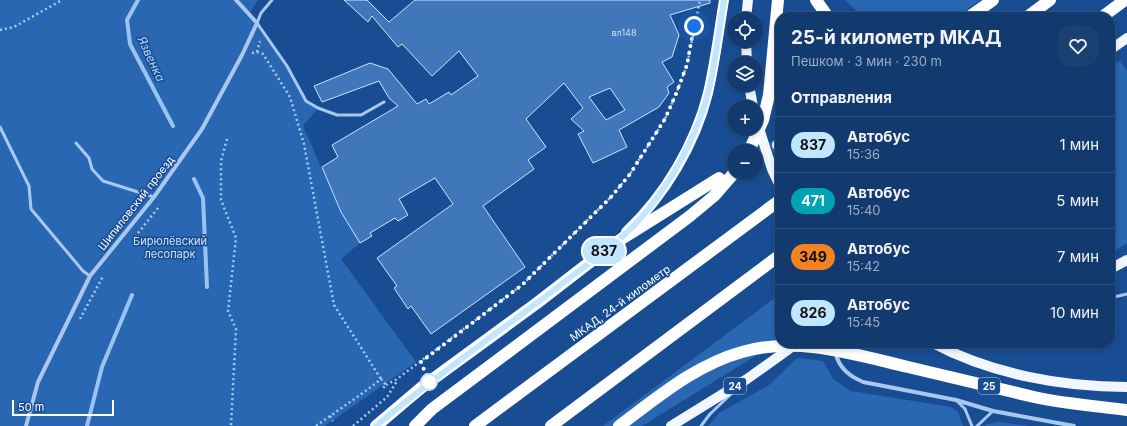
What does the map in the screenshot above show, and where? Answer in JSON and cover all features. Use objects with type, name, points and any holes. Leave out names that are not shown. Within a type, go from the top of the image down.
[{"type":"highway","points":[[777,12],[778,0]]},
{"type":"highway","points":[[816,0],[824,12]]},
{"type":"highway","points":[[976,12],[993,0]]},
{"type":"highway","points":[[1034,12],[1050,0]]},
{"type":"highway","points":[[1109,12],[1125,0]]},
{"type":"highway","points":[[752,144],[763,120],[772,74],[775,37]]},
{"type":"highway","points":[[376,426],[422,387],[537,303],[612,245],[719,178]]},
{"type":"highway","points":[[415,426],[432,409],[690,216],[714,196],[728,180]]},
{"type":"highway","name":"МКАД, 24-й километр","points":[[474,426],[775,204]]},
{"type":"highway","points":[[551,426],[775,259]]},
{"type":"highway","name":"25","points":[[619,426],[696,371],[742,351],[775,346]]},
{"type":"highway","name":"25","points":[[821,348],[853,354],[1037,397],[1127,410]]},
{"type":"main road","points":[[612,245],[639,220],[656,199],[686,152],[699,121],[707,93],[724,0]]},
{"type":"main road","points":[[747,12],[748,0]]},
{"type":"main road","points":[[1115,46],[1127,38]]},
{"type":"main road","points":[[761,136],[775,175]]},
{"type":"main road","points":[[1115,266],[1127,260]]},
{"type":"main road","name":"24","points":[[670,426],[747,379],[789,348]]},
{"type":"main road","points":[[943,348],[988,365],[1034,378],[1067,384],[1127,387]]},
{"type":"street","points":[[236,0],[257,23]]},
{"type":"street","name":"Шипиловский проезд","points":[[26,426],[38,382],[90,276],[154,197],[202,129],[242,55],[257,23]]},
{"type":"street","points":[[835,348],[836,355],[841,366],[855,379],[863,382],[956,400],[993,410],[1074,426]]},
{"type":"lane","points":[[272,0],[261,13],[257,23],[287,66],[306,101],[318,108],[337,115],[361,115],[384,102]]},
{"type":"lane","points":[[0,127],[28,186],[31,209],[82,271],[90,276]]},
{"type":"lane","points":[[76,143],[89,158],[92,169],[103,181],[154,197]]},
{"type":"lane","points":[[1115,297],[1127,294]]},
{"type":"lane","points":[[701,426],[710,414],[747,379]]},
{"type":"lane","points":[[956,400],[965,409],[972,426]]},
{"type":"lane","points":[[977,426],[993,410]]},
{"type":"path","points":[[0,30],[14,27],[62,0]]},
{"type":"path","points":[[382,388],[397,380],[522,285],[612,196],[630,174],[665,119],[687,65],[700,0]]},
{"type":"path","points":[[251,55],[257,52],[263,54],[290,97],[304,144],[334,305],[386,385]]},
{"type":"path","points":[[228,139],[221,161],[221,200],[236,238],[228,311],[236,329],[231,426]]},
{"type":"path","points":[[134,237],[159,206]]},
{"type":"path","points":[[79,322],[104,274]]},
{"type":"path","points":[[316,426],[350,404],[381,379]]},
{"type":"path","points":[[353,426],[387,397],[397,380]]},
{"type":"path","points":[[330,416],[333,422]]},
{"type":"green space","name":"Бирюлёвский лесопарк","points":[[0,0],[258,0],[249,14],[287,66],[306,101],[318,108],[303,126],[341,212],[360,243],[341,259],[416,362],[325,426],[0,426]]},
{"type":"green space","points":[[845,0],[980,0],[963,12],[857,11]]},
{"type":"green space","points":[[1120,61],[1127,71],[1127,243],[1115,251],[1115,64]]},
{"type":"green space","points":[[775,298],[775,340],[757,355],[642,426],[603,426]]},
{"type":"green space","points":[[797,358],[823,361],[833,379],[851,391],[951,407],[958,412],[963,426],[708,426],[719,413],[769,385]]},
{"type":"green space","points":[[998,422],[1029,426],[985,426],[987,424]]},
{"type":"building","points":[[344,0],[367,0],[389,22],[415,0],[710,0],[710,3],[670,15],[679,35],[672,57],[662,62],[674,82],[667,87],[669,93],[659,107],[619,130],[627,147],[593,163],[578,134],[584,131],[571,119],[583,108],[564,83],[526,119],[546,147],[528,160],[534,169],[483,206],[525,267],[431,334],[411,306],[408,309],[394,288],[397,286],[377,258],[453,204],[435,178],[399,199],[408,215],[398,221],[395,218],[370,233],[372,236],[360,243],[341,212],[322,167],[338,157],[332,145],[398,106],[389,98],[379,81],[322,102],[314,86],[370,63],[388,69],[417,104],[426,99],[429,104],[449,92],[451,95],[478,76],[459,51],[432,76],[402,44],[398,47],[372,16],[368,22]],"holes":[[[610,88],[625,110],[606,120],[589,97]]]},
{"type":"waterway","name":"Язвенка","points":[[138,0],[127,20],[130,44],[173,126]]},
{"type":"waterway","points":[[194,179],[203,198],[207,287]]},
{"type":"waterway","name":"Язвенка","points":[[87,426],[102,367],[132,295]]},
{"type":"tunnel","points":[[763,153],[775,147]]},
{"type":"bus line","name":"837","points":[[376,426],[422,387],[537,303],[612,245],[639,220],[668,182],[686,152],[699,121],[713,66],[724,0]]},
{"type":"route","points":[[429,382],[421,362],[522,285],[612,196],[630,174],[649,147],[665,119],[676,94],[687,65],[694,26]]}]
